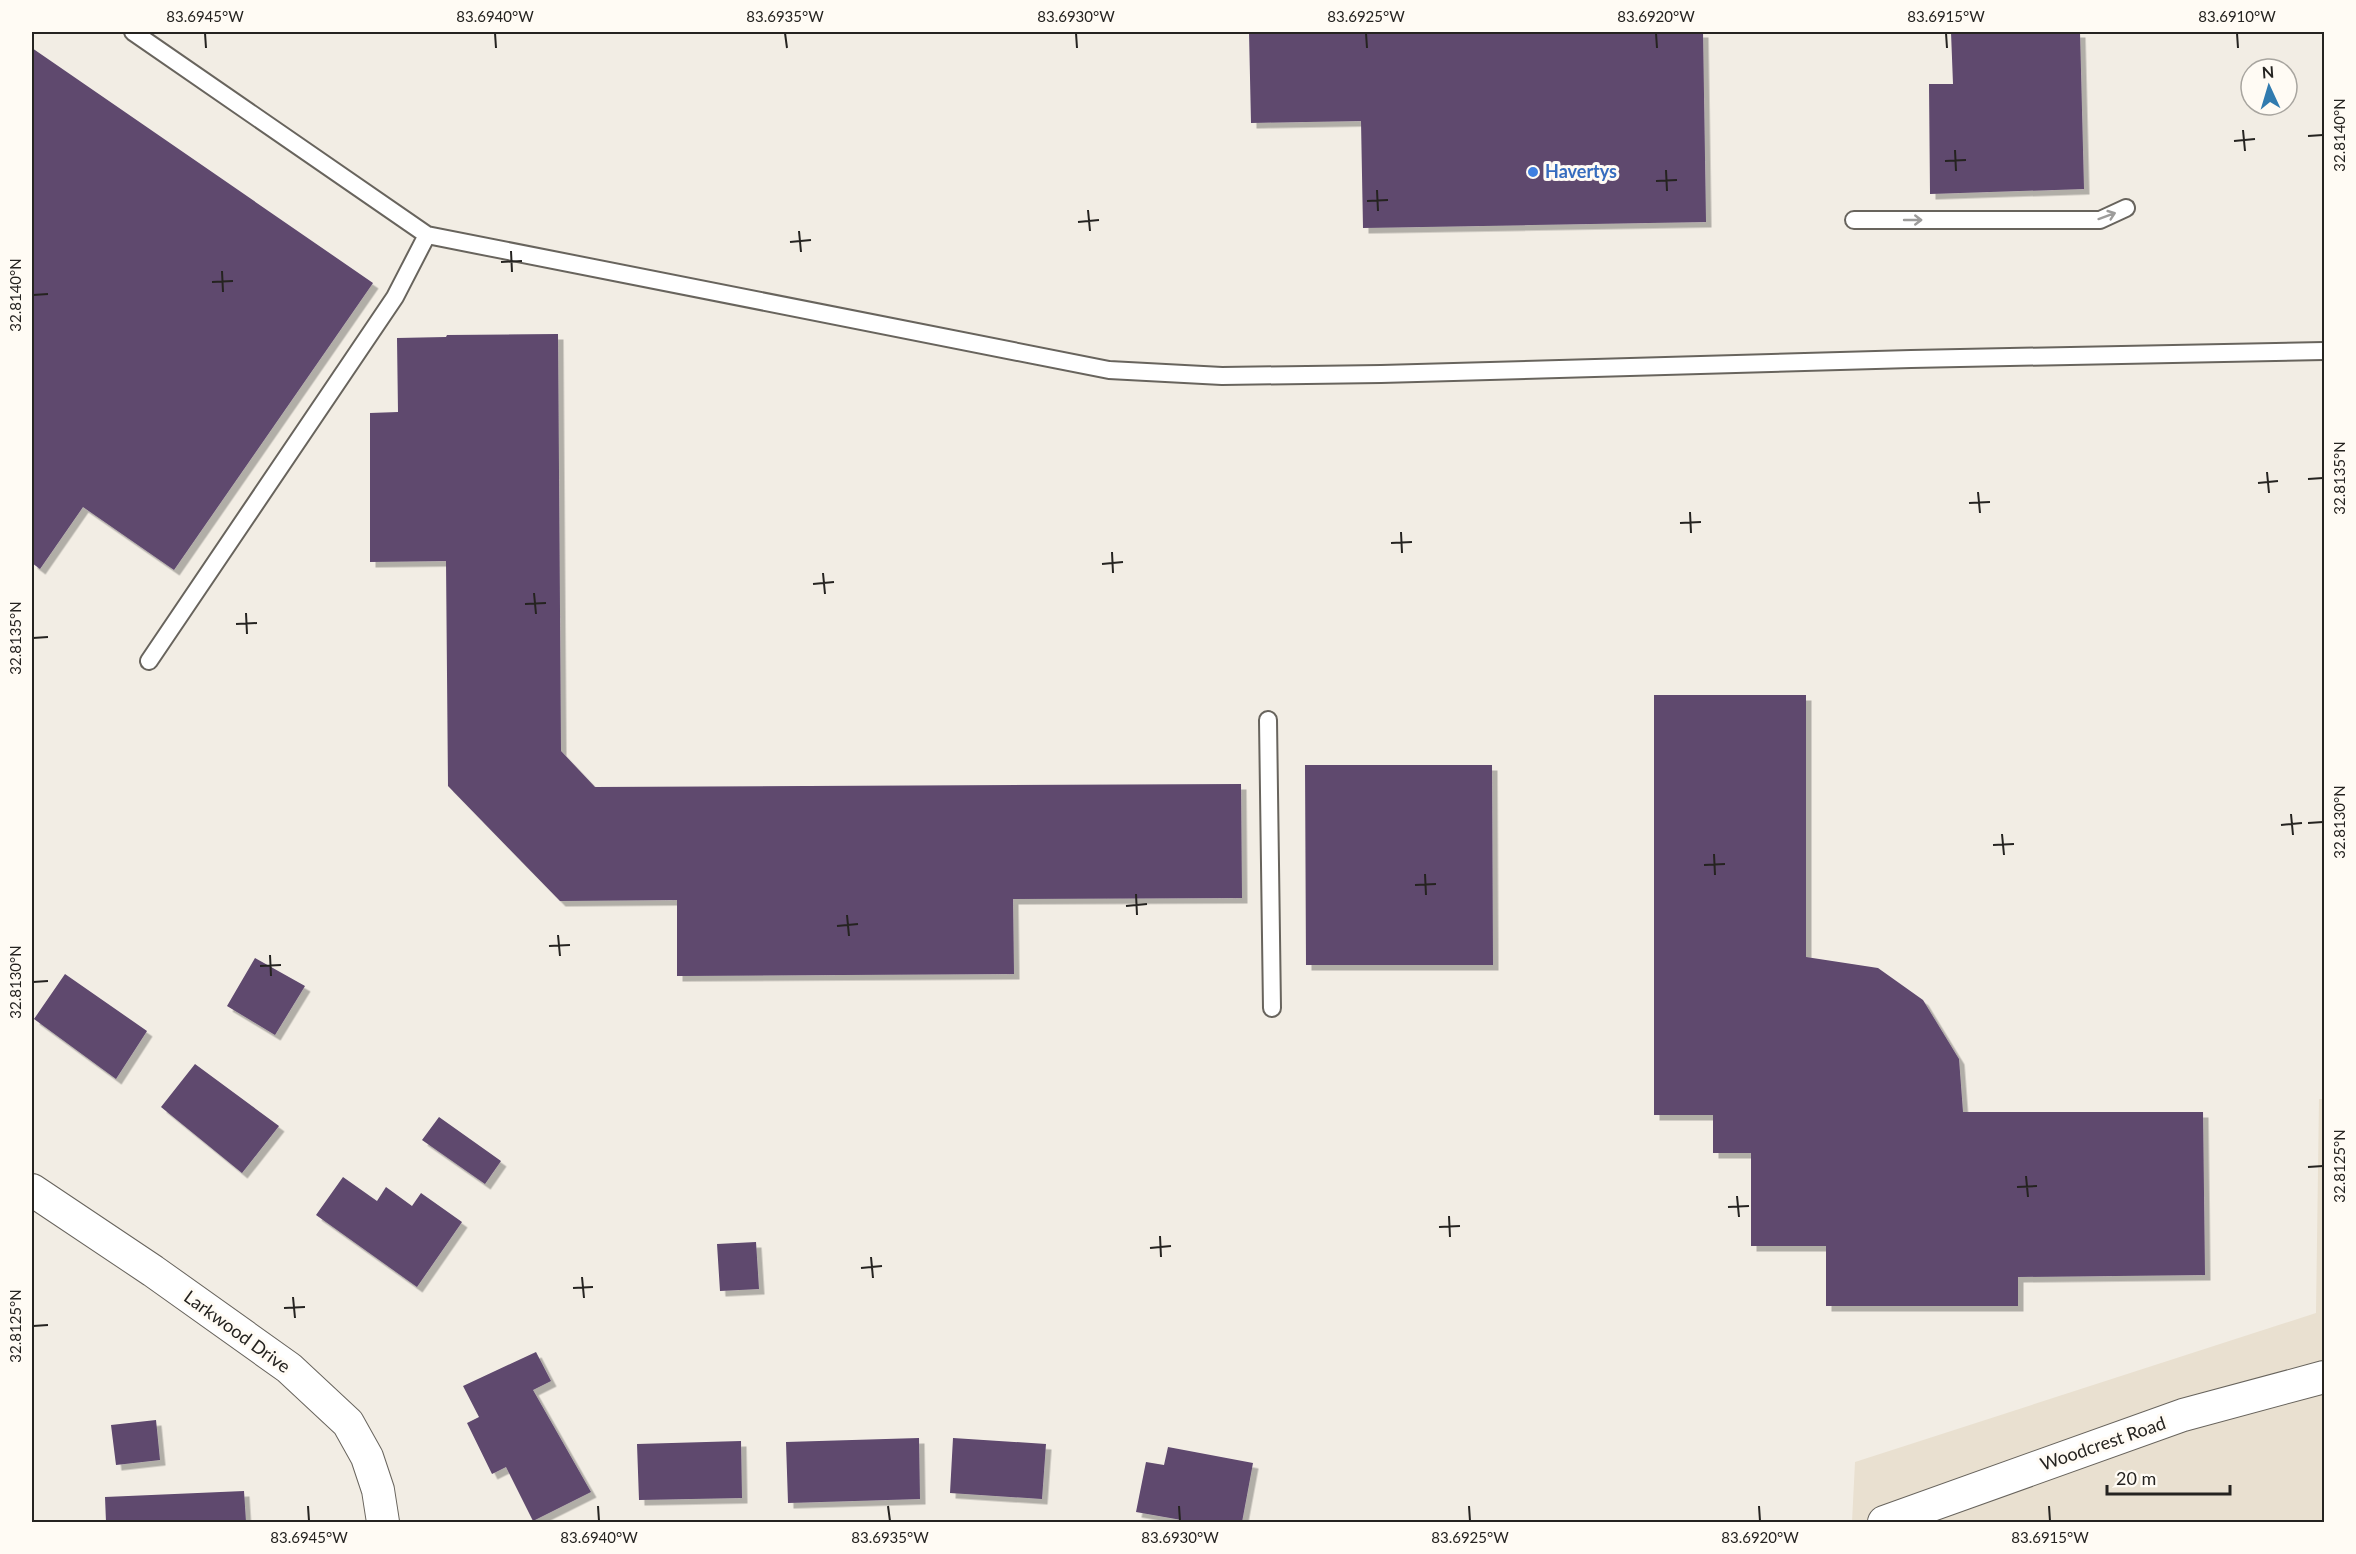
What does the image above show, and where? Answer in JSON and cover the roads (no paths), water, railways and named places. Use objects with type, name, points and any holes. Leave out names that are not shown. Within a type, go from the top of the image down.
[{"type":"street","name":"Larkwood Drive","points":[[32,1190],[153,1271],[289,1368],[348,1423],[367,1457],[378,1490],[383,1522]]},
{"type":"street","name":"Woodcrest Road","points":[[1884,1522],[2183,1415],[2325,1377]]},
{"type":"lane","points":[[134,32],[427,235],[1109,370],[1222,376],[1381,374],[1911,359],[2325,351]]},
{"type":"lane","points":[[1854,220],[2100,220],[2126,208]]},
{"type":"lane","points":[[149,661],[395,297],[427,235]]},
{"type":"lane","points":[[1268,720],[1272,1008]]},
{"type":"place","name":"Havertys","points":[[1533,172]]}]
